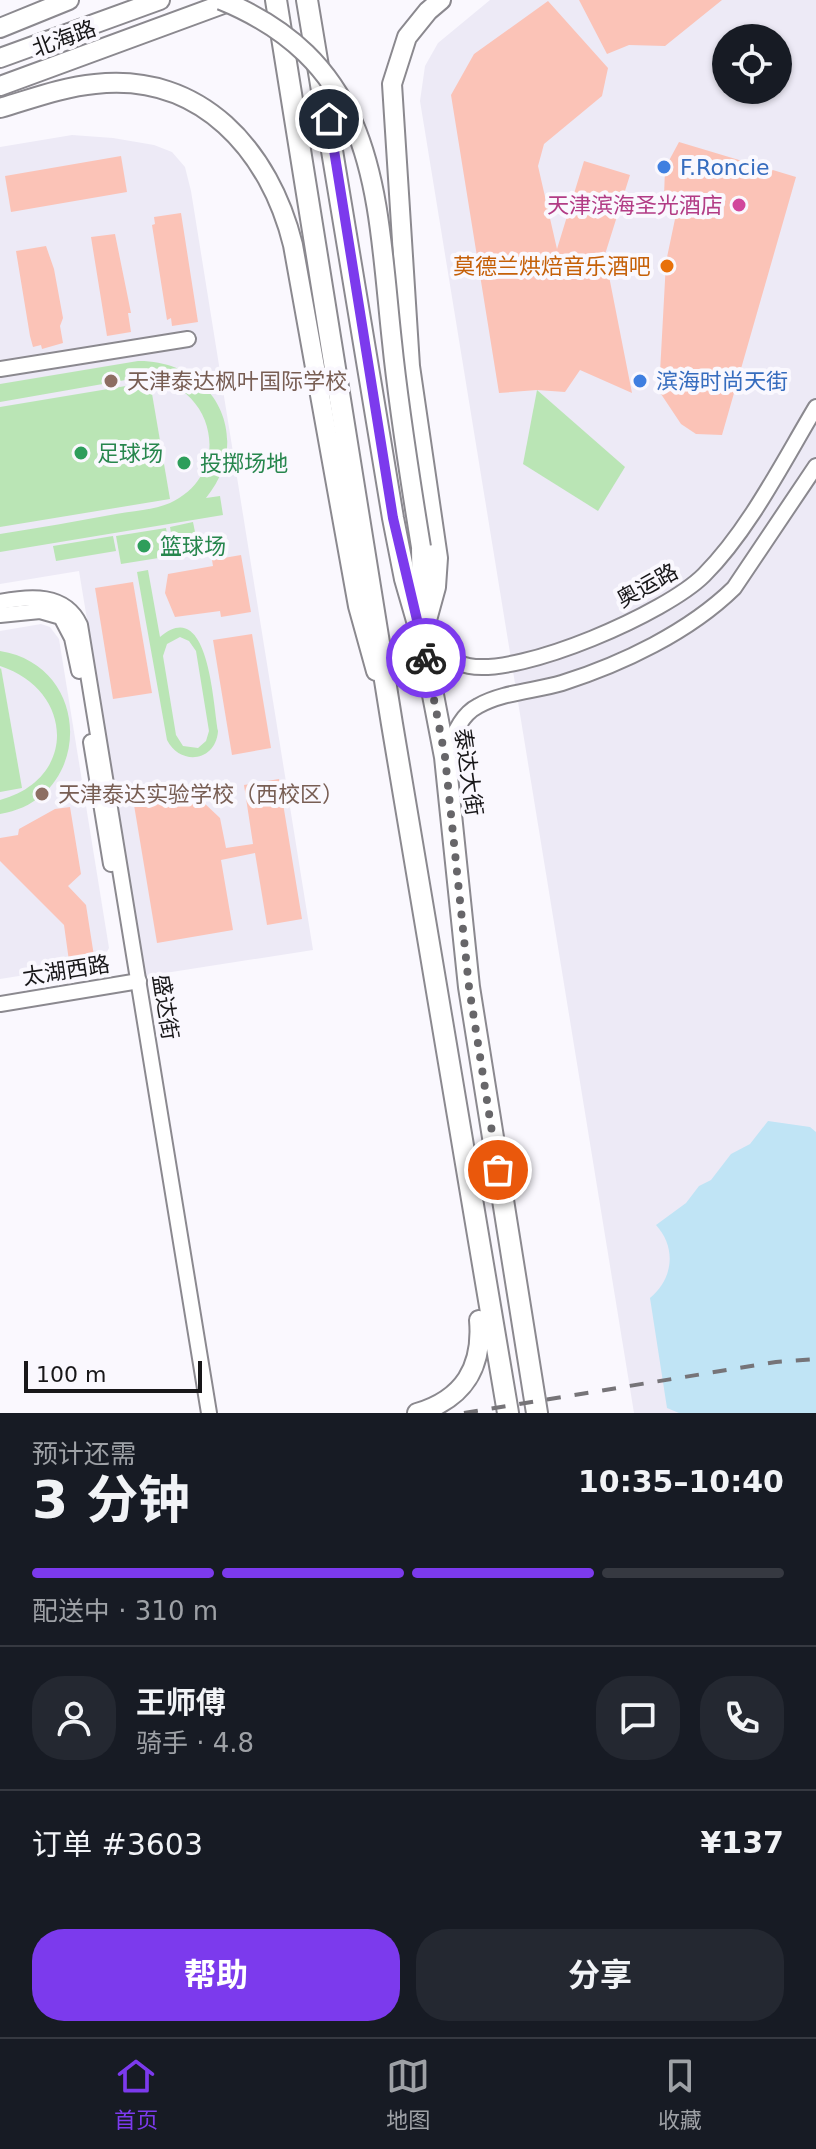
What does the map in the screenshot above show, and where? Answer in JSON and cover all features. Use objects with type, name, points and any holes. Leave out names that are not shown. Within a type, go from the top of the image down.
[{"type":"highway","points":[[276,0],[392,724],[508,1413]]},
{"type":"highway","name":"泰达大街","points":[[307,0],[393,518],[405,579],[422,638],[445,757],[469,987],[537,1413]]},
{"type":"highway","points":[[465,1151],[463,1220],[479,1320]]},
{"type":"main road","points":[[0,28],[69,0]]},
{"type":"main road","name":"北海路","points":[[0,58],[160,0]]},
{"type":"main road","points":[[221,0],[276,28],[314,62],[338,94],[362,141],[375,189],[398,398],[421,547],[422,638]]},
{"type":"main road","name":"北海路","points":[[0,86],[234,0]]},
{"type":"main road","points":[[422,638],[436,587],[438,558],[410,366],[392,84],[407,37],[441,0]]},
{"type":"main road","points":[[0,108],[81,86],[133,85],[177,96],[197,105],[228,127],[255,154],[278,196],[290,234],[358,606],[392,724]]},
{"type":"main road","points":[[417,1413],[446,1400],[468,1378],[479,1353],[479,1320]]},
{"type":"street","points":[[0,369],[188,339]]},
{"type":"street","name":"奥运路","points":[[422,638],[449,659],[469,666],[520,664],[620,625],[686,591],[704,576],[741,529],[816,407]]},
{"type":"street","points":[[445,757],[452,736],[476,706],[562,683],[597,669],[643,648],[717,604],[741,578],[816,466]]},
{"type":"street","points":[[0,602],[36,597],[62,604],[66,614],[40,611],[0,615]]},
{"type":"street","name":"盛达街","points":[[66,614],[135,981],[209,1413]]},
{"type":"street","name":"盛达街","points":[[135,981],[201,1413]]},
{"type":"street","name":"太湖西路","points":[[0,1004],[135,981]]},
{"type":"shaded area","points":[[490,0],[816,0],[816,1413],[634,1413],[420,101],[425,66],[438,43]]},
{"type":"shaded area","name":"天津泰达枫叶国际学校","points":[[72,135],[154,145],[172,152],[185,167],[313,950],[146,976],[79,571],[0,584],[0,147]]},
{"type":"shaded area","name":"天津泰达实验学校（西校区）","points":[[41,624],[50,627],[59,639],[109,948],[102,961],[94,964],[0,979],[0,631]]},
{"type":"green space","points":[[138,361],[165,364],[188,374],[206,388],[219,407],[226,428],[227,451],[220,475],[206,498],[220,496],[223,515],[0,552],[0,534],[157,507],[170,503],[191,488],[204,469],[209,448],[207,427],[198,407],[183,391],[162,381],[137,378],[0,402],[0,384]]},
{"type":"green space","name":"足球场","points":[[150,382],[170,499],[0,527],[0,407]]},
{"type":"green space","points":[[537,390],[625,467],[598,511],[523,464]]},
{"type":"green space","name":"篮球场","points":[[193,522],[199,552],[175,556],[170,527]]},
{"type":"green space","name":"篮球场","points":[[166,528],[171,556],[121,564],[116,536]]},
{"type":"green space","points":[[113,536],[116,551],[56,561],[53,546]]},
{"type":"green space","points":[[148,570],[160,637],[176,628],[189,630],[199,641],[206,658],[218,731],[211,749],[197,757],[180,754],[167,740],[137,572]],"holes":[[[180,637],[189,641],[196,651],[209,731],[206,741],[198,748],[183,746],[176,735],[163,656],[167,644]]]},
{"type":"green space","points":[[0,651],[31,662],[53,681],[66,705],[70,732],[66,760],[52,784],[31,803],[0,814],[0,800],[25,789],[43,774],[54,755],[57,734],[53,713],[42,694],[24,678],[0,666]]},
{"type":"green space","points":[[0,669],[22,788],[0,792]]},
{"type":"water","points":[[768,1121],[810,1127],[816,1132],[816,1413],[679,1413],[667,1408],[650,1298],[664,1282],[670,1263],[667,1243],[656,1225],[686,1203],[699,1186],[711,1180],[731,1154],[750,1144]]},
{"type":"building","points":[[579,0],[722,0],[665,46],[629,45],[607,54]]},
{"type":"building","points":[[548,1],[608,68],[602,96],[544,144],[538,166],[557,249],[584,161],[630,175],[602,264],[607,266],[632,393],[580,370],[565,392],[537,390],[499,393],[451,95],[474,54]]},
{"type":"building","points":[[679,142],[796,177],[722,435],[696,434],[681,424],[659,391],[666,262],[679,200],[664,197],[665,168]]},
{"type":"building","points":[[121,156],[127,192],[11,212],[5,176]]},
{"type":"building","points":[[181,213],[198,322],[172,326],[171,318],[167,320],[152,225],[155,224],[154,217]]},
{"type":"building","points":[[115,234],[131,313],[128,313],[131,332],[107,336],[91,237]]},
{"type":"building","points":[[46,246],[54,269],[63,318],[60,326],[63,343],[42,349],[41,345],[33,347],[30,336],[16,251]]},
{"type":"building","points":[[241,555],[251,612],[221,617],[220,611],[175,617],[165,593],[168,574],[213,566],[212,560]]},
{"type":"building","points":[[133,582],[152,693],[113,699],[95,588]]},
{"type":"building","points":[[252,634],[271,748],[232,755],[213,640]]},
{"type":"building","points":[[279,779],[302,919],[267,925],[255,853],[221,860],[233,930],[157,943],[132,793],[145,791],[146,797],[179,792],[180,799],[202,801],[220,818],[226,848],[253,844],[244,785]]},
{"type":"building","points":[[70,807],[81,874],[68,886],[86,905],[94,956],[69,961],[64,925],[0,861],[0,838],[18,835],[19,829],[55,809]]},
{"type":"railway","points":[[464,1413],[776,1362],[816,1359]]},
{"type":"way so far","points":[[426,658],[445,757],[469,987],[498,1170]]},
{"type":"place","name":"F.Roncie","points":[[664,167]]},
{"type":"place","name":"天津滨海圣光酒店","points":[[739,205]]},
{"type":"place","name":"莫德兰烘焙音乐酒吧","points":[[667,266]]},
{"type":"place","name":"天津泰达枫叶国际学校","points":[[111,381]]},
{"type":"place","name":"滨海时尚天街","points":[[640,381]]},
{"type":"place","name":"足球场","points":[[81,453]]},
{"type":"place","name":"投掷场地","points":[[184,463]]},
{"type":"place","name":"篮球场","points":[[144,546]]},
{"type":"place","name":"天津泰达实验学校（西校区）","points":[[42,794]]},
{"type":"route","points":[[329,119],[393,518],[426,658]]}]
